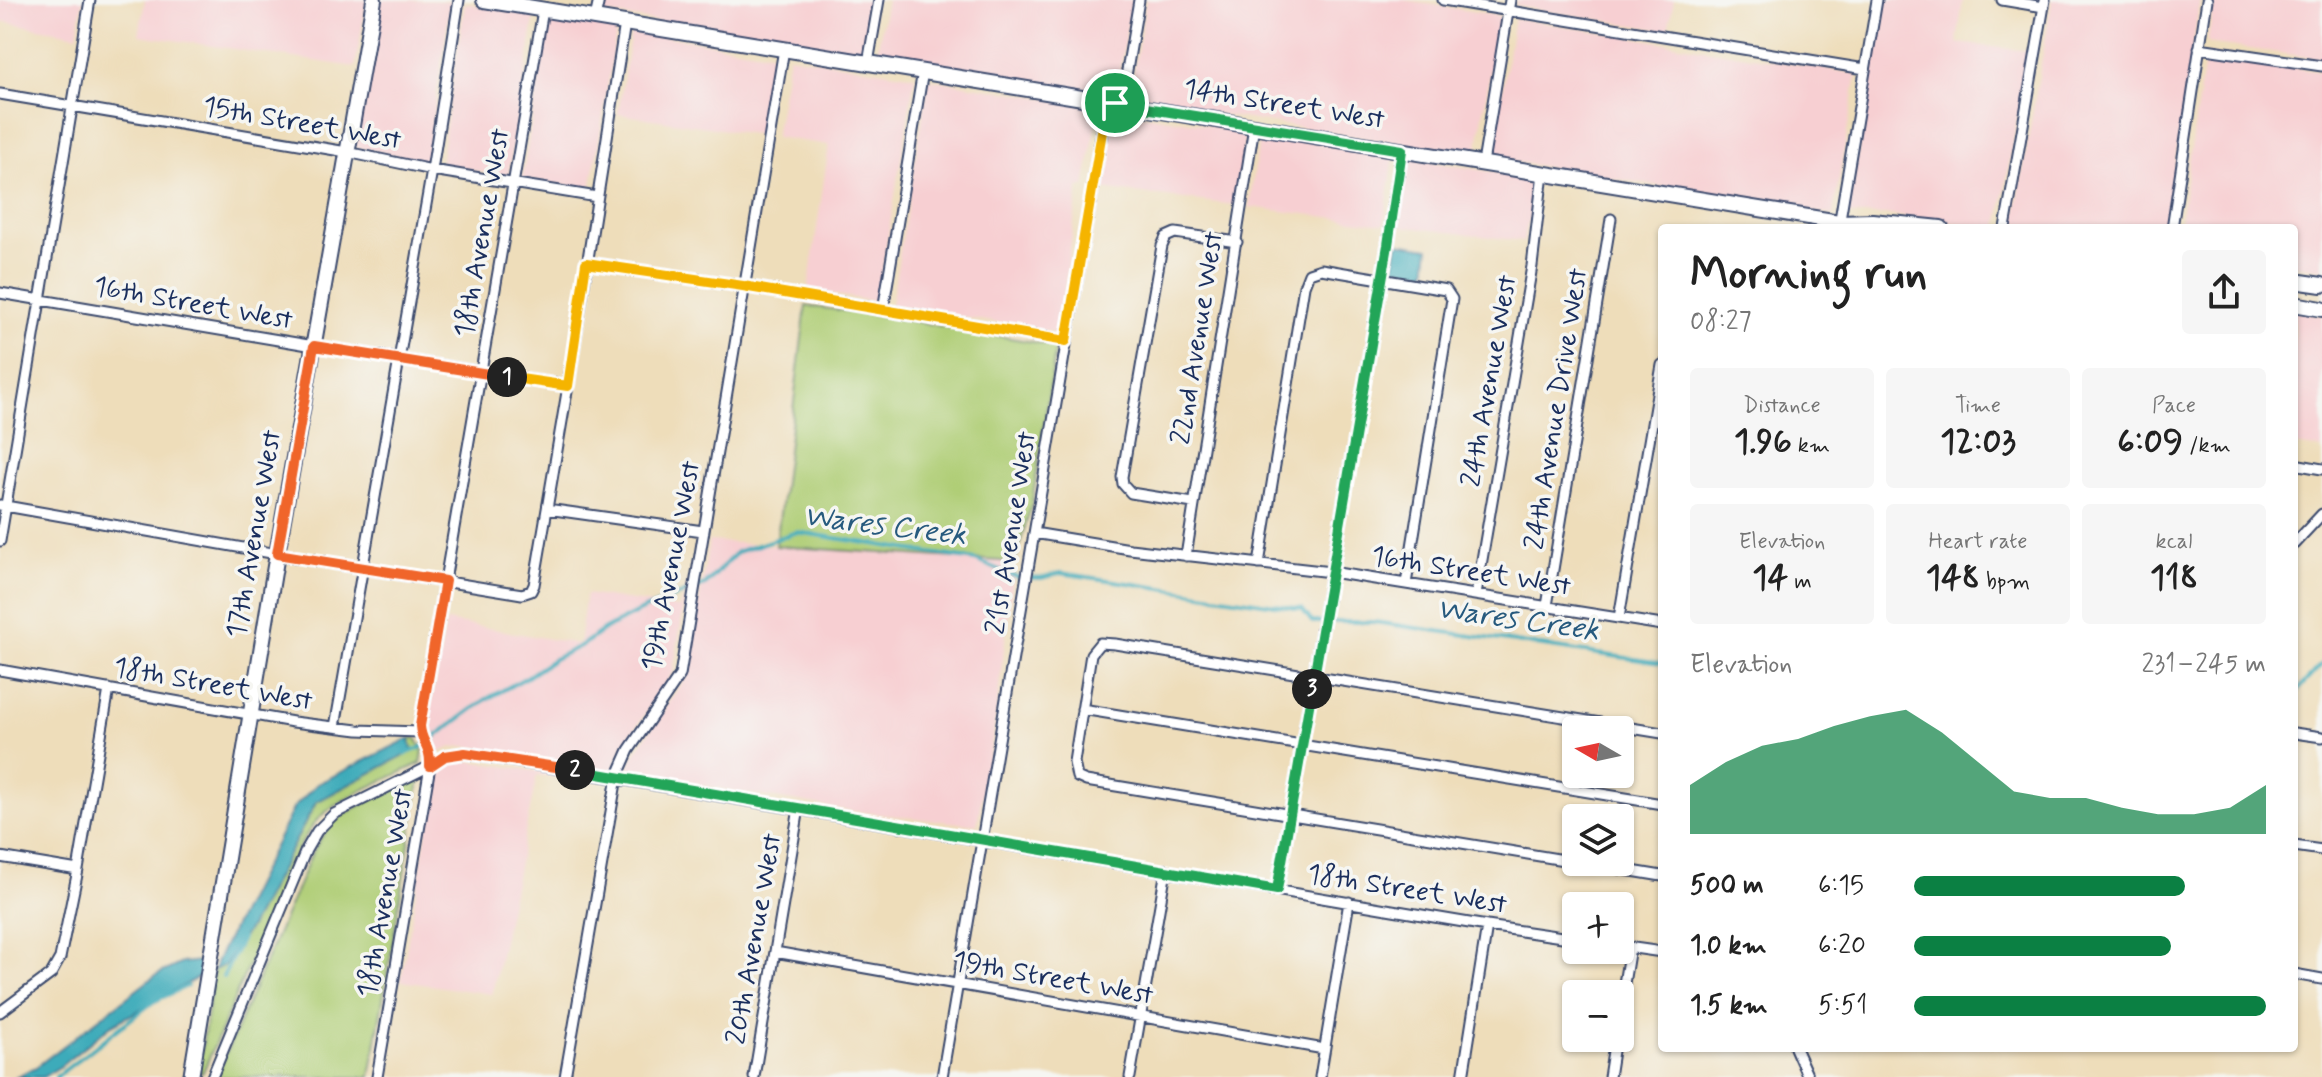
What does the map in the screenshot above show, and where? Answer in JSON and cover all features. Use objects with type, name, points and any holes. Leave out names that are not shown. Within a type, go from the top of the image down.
[{"type":"main road","name":"17th Avenue West","points":[[191,1077],[277,554],[374,0]]},
{"type":"main road","name":"14th Street West","points":[[484,0],[1483,163],[1832,224]]},
{"type":"main road","name":"14th Street West","points":[[1855,224],[1872,221],[1902,224]]},
{"type":"main road","points":[[2298,282],[2322,285]]},
{"type":"main road","points":[[2298,305],[2322,309]]},
{"type":"street","points":[[0,541],[3,505],[42,300],[90,0]]},
{"type":"street","points":[[335,727],[459,0]]},
{"type":"street","points":[[595,18],[599,0]]},
{"type":"street","points":[[868,63],[879,0]]},
{"type":"street","name":"21st Avenue West","points":[[942,1077],[1103,126],[1125,82],[1139,0]]},
{"type":"street","points":[[1443,0],[1509,5],[1865,69]]},
{"type":"street","points":[[1843,224],[1877,0]]},
{"type":"street","points":[[2002,0],[2044,3],[2006,224]]},
{"type":"street","points":[[2173,224],[2207,0]]},
{"type":"street","points":[[1483,163],[1509,5]]},
{"type":"street","name":"18th Avenue West","points":[[377,1077],[430,766],[429,748],[421,734],[543,10]]},
{"type":"street","points":[[3,505],[362,568],[526,593],[531,591],[568,386],[625,23]]},
{"type":"street","points":[[2199,48],[2322,66]]},
{"type":"street","name":"19th Avenue West","points":[[565,1077],[617,777],[629,750],[680,675],[784,49]]},
{"type":"street","points":[[883,310],[923,71]]},
{"type":"street","name":"15th Street West","points":[[0,94],[597,197]]},
{"type":"street","name":"22nd Avenue West","points":[[1186,556],[1254,126]]},
{"type":"street","points":[[1277,890],[1402,150]]},
{"type":"street","name":"24th Avenue West","points":[[1476,595],[1532,266],[1543,173]]},
{"type":"street","name":"24th Avenue Drive West","points":[[1547,606],[1611,219]]},
{"type":"street","points":[[1193,503],[1126,490],[1122,477],[1166,237],[1175,233],[1237,242]]},
{"type":"street","points":[[586,263],[743,286],[1066,341]]},
{"type":"street","points":[[1259,564],[1304,286],[1309,273],[1321,269],[1450,293],[1452,306],[1406,584]]},
{"type":"street","name":"16th Street West","points":[[0,293],[568,386]]},
{"type":"street","points":[[1619,618],[1658,389]]},
{"type":"street","points":[[2298,465],[2322,469]]},
{"type":"street","points":[[547,509],[703,531]]},
{"type":"street","points":[[2298,540],[2322,514]]},
{"type":"street","name":"16th Street West","points":[[1034,533],[1186,556],[1331,572],[1658,624]]},
{"type":"street","points":[[1562,860],[1086,781],[1077,777],[1074,762],[1091,654],[1100,643],[1115,644],[1658,732]]},
{"type":"street","name":"18th Street West","points":[[0,670],[335,727],[421,734]]},
{"type":"street","points":[[0,1012],[51,974],[65,943],[109,689]]},
{"type":"street","points":[[1082,709],[1658,803]]},
{"type":"street","points":[[2298,734],[2322,737]]},
{"type":"street","name":"18th Street West","points":[[212,1077],[306,850],[317,831],[326,820],[344,808],[445,756],[465,753],[1562,937]]},
{"type":"street","name":"20th Avenue West","points":[[754,1077],[799,808]]},
{"type":"street","points":[[2298,847],[2322,850]]},
{"type":"street","points":[[0,857],[78,870]]},
{"type":"street","points":[[1130,1077],[1166,870]]},
{"type":"street","points":[[1634,871],[1658,875]]},
{"type":"street","points":[[1320,1077],[1349,902]]},
{"type":"street","points":[[1463,1077],[1487,926]]},
{"type":"street","points":[[1634,947],[1658,951]]},
{"type":"street","name":"19th Street West","points":[[775,952],[1324,1049]]},
{"type":"street","points":[[2298,975],[2322,979]]},
{"type":"street","points":[[1609,1077],[1613,1052]]},
{"type":"street","points":[[1797,1052],[1808,1077]]},
{"type":"shaded area","points":[[0,0],[83,0],[77,35],[0,21]]},
{"type":"shaded area","points":[[145,0],[367,0],[355,67],[139,35]]},
{"type":"shaded area","points":[[381,0],[451,1],[426,162],[355,147]]},
{"type":"shaded area","points":[[606,0],[872,0],[862,55],[603,13]]},
{"type":"shaded area","points":[[887,0],[1132,0],[1118,80],[1111,96],[876,58]]},
{"type":"shaded area","points":[[1146,0],[1404,0],[1500,16],[1476,156],[1125,99],[1132,83]]},
{"type":"shaded area","points":[[1517,0],[1674,0],[1668,31],[1516,6]]},
{"type":"shaded area","points":[[1884,0],[1963,0],[1957,43],[2029,51],[1999,224],[1964,224],[1888,215],[1847,215]]},
{"type":"shaded area","points":[[2052,0],[2200,0],[2166,224],[2014,224]]},
{"type":"shaded area","points":[[2215,0],[2322,0],[2322,59],[2207,43]]},
{"type":"shaded area","points":[[465,3],[535,15],[508,176],[440,165]]},
{"type":"shaded area","points":[[549,17],[617,28],[591,190],[522,179]]},
{"type":"shaded area","points":[[1514,18],[1857,74],[1833,215],[1491,158]]},
{"type":"shaded area","points":[[631,31],[775,54],[761,135],[618,114]]},
{"type":"shaded area","points":[[2205,55],[2322,72],[2322,269],[2298,266],[2298,224],[2180,224]]},
{"type":"shaded area","points":[[789,56],[915,76],[877,302],[808,290],[829,145],[775,137]]},
{"type":"shaded area","points":[[929,79],[1105,108],[1096,125],[1085,187],[1079,187],[1058,333],[891,305]]},
{"type":"shaded area","points":[[1119,111],[1246,131],[1235,205],[1100,189],[1110,128]]},
{"type":"shaded area","points":[[1260,134],[1394,155],[1384,224],[1249,207]]},
{"type":"shaded area","points":[[1408,158],[1535,179],[1523,241],[1398,226]]},
{"type":"shaded area","points":[[2298,312],[2322,315],[2322,449],[2298,446]]},
{"type":"shaded area","points":[[709,541],[1015,562],[994,729],[977,825],[851,811],[627,772],[635,753],[687,676]]},
{"type":"shaded area","points":[[688,581],[673,673],[623,746],[612,770],[466,746],[452,747],[438,753],[427,726],[446,621],[579,644],[586,594],[680,608]]},
{"type":"shaded area","points":[[456,759],[609,782],[537,775],[492,994],[401,981],[437,770]]},
{"type":"green space","points":[[806,306],[1056,346],[1032,503],[1015,562],[776,546]]},
{"type":"green space","points":[[410,738],[416,738],[423,751],[421,763],[341,802],[314,823],[299,847],[203,1072],[198,1073],[214,970],[250,927],[316,802],[412,751]]},
{"type":"green space","points":[[420,778],[370,1077],[216,1077],[312,853],[325,832],[348,812]]},
{"type":"water","points":[[1398,243],[1429,248],[1426,272],[1394,268]]},
{"type":"water","points":[[410,738],[412,751],[316,802],[250,927],[225,965],[214,970],[294,807],[317,784]]},
{"type":"water","points":[[201,961],[199,977],[110,1026],[61,1066],[43,1077],[15,1077],[36,1067],[156,975],[182,963]]},
{"type":"waterway","name":"Wares Creek","points":[[406,754],[420,748],[485,700],[605,629],[642,610],[705,585],[737,552],[797,532],[975,560],[1016,577],[1041,578],[1061,573],[1302,609],[1312,622],[1374,622],[1658,662]]},
{"type":"waterway","name":"Wares Creek","points":[[2298,690],[2322,664]]},
{"type":"waterway","name":"Wares Creek","points":[[223,977],[242,938]]},
{"type":"waterway","name":"Wares Creek","points":[[56,1077],[153,1002],[187,986]]},
{"type":"route","points":[[1115,103],[1402,150],[1277,890],[465,753],[445,756],[430,766],[431,753],[420,726],[445,581],[277,554],[314,346],[568,386],[586,263],[743,286],[1066,341],[1103,126],[1115,103]]}]
